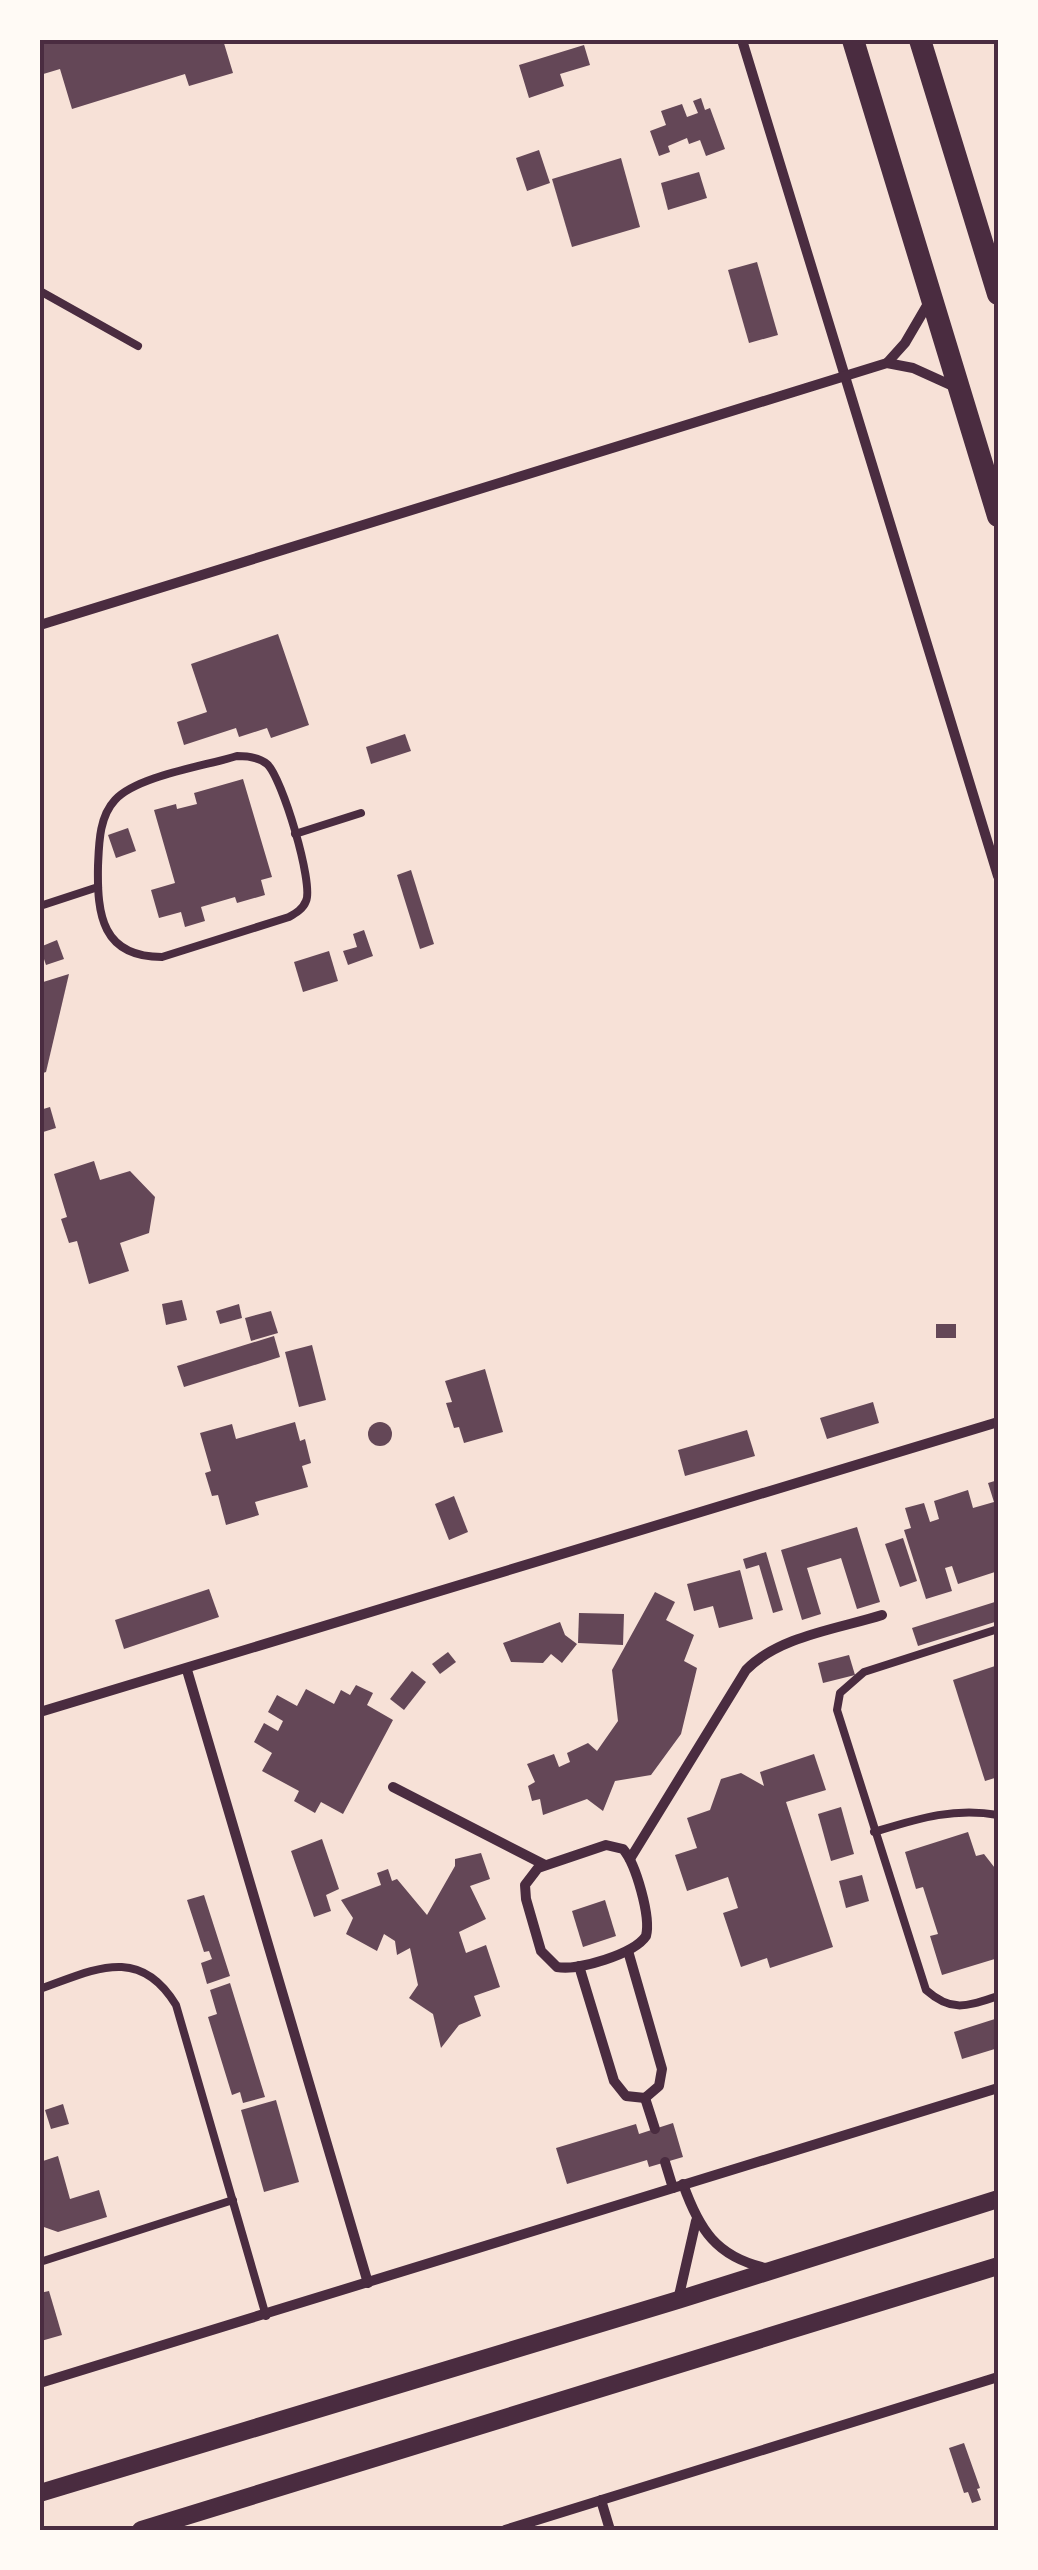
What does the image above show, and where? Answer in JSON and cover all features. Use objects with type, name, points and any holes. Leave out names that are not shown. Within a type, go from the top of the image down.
[{"type":"main road","points":[[853,40],[998,516]]},
{"type":"main road","points":[[920,40],[998,294]]},
{"type":"street","points":[[742,40],[998,876]]},
{"type":"street","points":[[887,363],[913,332],[932,297]]},
{"type":"street","points":[[40,625],[887,363],[913,368],[959,390]]},
{"type":"street","points":[[40,1712],[998,1422]]},
{"type":"street","points":[[630,1859],[746,1670],[757,1659],[786,1645],[882,1616]]},
{"type":"street","points":[[187,1670],[368,2282]]},
{"type":"street","points":[[394,1787],[545,1865]]},
{"type":"street","points":[[612,1845],[623,1849],[630,1859],[648,1928],[641,1943],[579,1966],[557,1967],[541,1951],[525,1892],[532,1872],[545,1865],[612,1845]]},
{"type":"street","points":[[579,1966],[614,2081],[626,2096],[645,2098],[659,2086],[662,2069],[628,1951]]},
{"type":"street","points":[[40,2383],[998,2088]]},
{"type":"street","points":[[645,2098],[655,2129]]},
{"type":"street","points":[[665,2162],[696,2221],[729,2253],[772,2270]]},
{"type":"street","points":[[40,2493],[998,2200]]},
{"type":"street","points":[[678,2300],[696,2221]]},
{"type":"street","points":[[141,2530],[998,2266]]},
{"type":"street","points":[[505,2530],[998,2376]]},
{"type":"street","points":[[601,2500],[610,2530]]},
{"type":"lane","points":[[40,291],[138,346]]},
{"type":"lane","points":[[237,756],[258,758],[275,772],[308,889],[299,911],[162,957],[144,957],[114,942],[104,927],[98,887],[101,831],[105,813],[115,800],[142,784],[237,756]]},
{"type":"lane","points":[[295,834],[360,813]]},
{"type":"lane","points":[[40,906],[98,887]]},
{"type":"lane","points":[[998,1629],[864,1672],[840,1694],[837,1710],[926,1990],[939,2002],[956,2006],[998,1996]]},
{"type":"lane","points":[[874,1832],[956,1811],[998,1816]]},
{"type":"lane","points":[[40,1988],[116,1966],[135,1968],[166,1988],[176,2005],[266,2316]]},
{"type":"lane","points":[[40,2262],[232,2200]]},
{"type":"building","points":[[51,40],[223,40],[233,73],[189,86],[185,74],[72,109],[60,69],[40,75],[40,45]]},
{"type":"building","points":[[584,45],[590,65],[560,74],[564,86],[529,98],[519,65]]},
{"type":"building","points":[[701,98],[705,110],[710,108],[725,149],[706,156],[700,140],[689,144],[687,138],[668,146],[670,152],[659,156],[650,131],[666,125],[661,111],[682,104],[687,117],[698,113],[693,101]]},
{"type":"building","points":[[539,150],[550,183],[527,191],[516,158]]},
{"type":"building","points":[[621,158],[640,227],[572,247],[552,179]]},
{"type":"building","points":[[699,172],[707,198],[668,210],[661,183]]},
{"type":"building","points":[[757,262],[778,335],[749,343],[728,270]]},
{"type":"building","points":[[278,634],[309,725],[271,738],[267,728],[239,737],[236,728],[184,745],[177,722],[207,712],[191,664]]},
{"type":"building","points":[[405,734],[411,751],[371,764],[366,747]]},
{"type":"building","points":[[243,779],[272,877],[261,880],[265,895],[237,903],[235,897],[201,907],[205,921],[185,927],[181,912],[159,918],[151,890],[175,883],[154,810],[197,804],[194,793]]},
{"type":"building","points":[[128,828],[136,851],[116,858],[108,835]]},
{"type":"building","points":[[411,870],[434,944],[420,949],[397,875]]},
{"type":"building","points":[[364,930],[373,956],[348,965],[343,951],[357,947],[353,934]]},
{"type":"building","points":[[57,940],[64,959],[46,965],[40,947]]},
{"type":"building","points":[[329,951],[338,981],[303,992],[294,962]]},
{"type":"building","points":[[69,974],[46,1072],[40,1074],[40,983]]},
{"type":"building","points":[[50,1107],[56,1128],[40,1133],[40,1110]]},
{"type":"building","points":[[94,1161],[100,1180],[130,1171],[155,1197],[149,1233],[120,1243],[129,1271],[89,1284],[77,1241],[69,1243],[61,1219],[67,1217],[54,1174]]},
{"type":"building","points":[[182,1300],[187,1320],[166,1325],[162,1304]]},
{"type":"building","points":[[239,1304],[242,1318],[220,1324],[216,1311]]},
{"type":"building","points":[[271,1311],[278,1333],[251,1341],[245,1318]]},
{"type":"building","points":[[936,1324],[956,1324],[956,1338],[936,1338]]},
{"type":"building","points":[[274,1336],[280,1357],[184,1387],[177,1366]]},
{"type":"building","points":[[312,1345],[326,1400],[299,1407],[285,1352]]},
{"type":"building","points":[[485,1369],[503,1432],[464,1443],[446,1403],[452,1402],[445,1381]]},
{"type":"building","points":[[873,1402],[879,1423],[827,1439],[820,1418]]},
{"type":"building","points":[[295,1422],[300,1441],[305,1439],[311,1463],[302,1466],[308,1487],[255,1502],[259,1515],[226,1525],[218,1495],[212,1496],[205,1473],[211,1471],[200,1433],[232,1424],[236,1439]]},
{"type":"building","points":[[375,1422],[385,1422],[392,1434],[385,1446],[375,1446],[368,1439],[368,1429]]},
{"type":"building","points":[[747,1430],[755,1456],[685,1476],[678,1450]]},
{"type":"building","points":[[998,1480],[998,1571],[958,1584],[952,1566],[945,1568],[952,1591],[926,1599],[904,1530],[911,1528],[905,1508],[924,1503],[930,1522],[939,1519],[934,1501],[968,1490],[973,1508],[994,1502],[988,1483]]},
{"type":"building","points":[[454,1496],[468,1532],[449,1540],[435,1504]]},
{"type":"building","points":[[857,1527],[880,1602],[857,1609],[841,1558],[807,1568],[821,1614],[802,1620],[781,1550]]},
{"type":"building","points":[[903,1538],[917,1581],[900,1587],[885,1544]]},
{"type":"building","points":[[766,1552],[783,1610],[773,1613],[759,1565],[746,1569],[743,1559]]},
{"type":"building","points":[[740,1570],[753,1619],[719,1628],[713,1606],[694,1611],[687,1584]]},
{"type":"building","points":[[209,1589],[219,1617],[124,1649],[115,1620]]},
{"type":"building","points":[[655,1592],[675,1602],[666,1620],[694,1635],[684,1661],[697,1668],[681,1734],[651,1775],[615,1781],[603,1811],[587,1799],[543,1815],[540,1799],[532,1801],[528,1786],[535,1782],[527,1764],[554,1754],[559,1767],[570,1762],[567,1753],[588,1743],[597,1751],[618,1721],[612,1670]]},
{"type":"building","points":[[998,1601],[998,1621],[918,1646],[912,1628]]},
{"type":"building","points":[[579,1613],[624,1614],[623,1645],[578,1643]]},
{"type":"building","points":[[560,1622],[565,1635],[577,1644],[562,1663],[551,1654],[543,1663],[511,1662],[503,1643]]},
{"type":"building","points":[[448,1652],[456,1662],[440,1674],[432,1664]]},
{"type":"building","points":[[849,1655],[855,1675],[823,1683],[818,1663]]},
{"type":"building","points":[[998,1665],[998,1777],[985,1781],[953,1680]]},
{"type":"building","points":[[412,1671],[426,1682],[404,1710],[390,1699]]},
{"type":"building","points":[[356,1685],[373,1693],[367,1705],[393,1720],[343,1814],[321,1802],[315,1813],[294,1801],[299,1791],[262,1771],[272,1753],[254,1742],[264,1723],[278,1731],[283,1721],[268,1712],[277,1695],[297,1706],[306,1689],[334,1704],[341,1690],[350,1695]]},
{"type":"building","points":[[814,1754],[826,1790],[786,1802],[833,1947],[770,1968],[767,1958],[741,1967],[723,1913],[738,1908],[728,1877],[687,1891],[675,1855],[697,1848],[687,1818],[710,1810],[721,1779],[741,1773],[764,1786],[760,1772]]},
{"type":"building","points":[[841,1807],[854,1854],[831,1861],[818,1814]]},
{"type":"building","points":[[968,1832],[976,1856],[984,1854],[998,1872],[998,1958],[942,1975],[930,1936],[938,1934],[923,1887],[916,1889],[905,1852]]},
{"type":"building","points":[[322,1839],[339,1889],[326,1895],[331,1911],[314,1917],[291,1851]]},
{"type":"building","points":[[481,1853],[490,1879],[470,1886],[486,1919],[459,1932],[466,1953],[486,1945],[500,1987],[474,1996],[481,2016],[459,2025],[441,2048],[433,2014],[409,1998],[418,1985],[410,1948],[397,1955],[395,1941],[384,1934],[377,1951],[346,1934],[353,1918],[341,1900],[381,1885],[377,1873],[388,1869],[392,1881],[397,1879],[427,1915],[455,1866],[455,1859]]},
{"type":"building","points":[[862,1875],[869,1901],[846,1908],[839,1881]]},
{"type":"building","points":[[204,1895],[230,1976],[207,1984],[201,1963],[212,1959],[209,1951],[204,1952],[187,1900]]},
{"type":"building","points":[[605,1900],[616,1936],[583,1947],[572,1911]]},
{"type":"building","points":[[230,1983],[265,2097],[243,2103],[240,2092],[232,2095],[208,2017],[217,2014],[210,1990]]},
{"type":"building","points":[[998,2018],[998,2048],[962,2059],[954,2032]]},
{"type":"building","points":[[276,2100],[299,2182],[264,2192],[241,2110]]},
{"type":"building","points":[[63,2104],[69,2124],[51,2129],[45,2110]]},
{"type":"building","points":[[673,2123],[683,2157],[649,2167],[647,2160],[567,2184],[556,2148],[636,2124],[639,2134]]},
{"type":"building","points":[[58,2156],[70,2199],[99,2190],[107,2217],[58,2232],[41,2226],[40,2162]]},
{"type":"building","points":[[49,2291],[62,2335],[41,2341],[40,2293]]},
{"type":"building","points":[[964,2443],[980,2488],[977,2489],[981,2500],[972,2503],[968,2492],[964,2493],[949,2448]]}]
